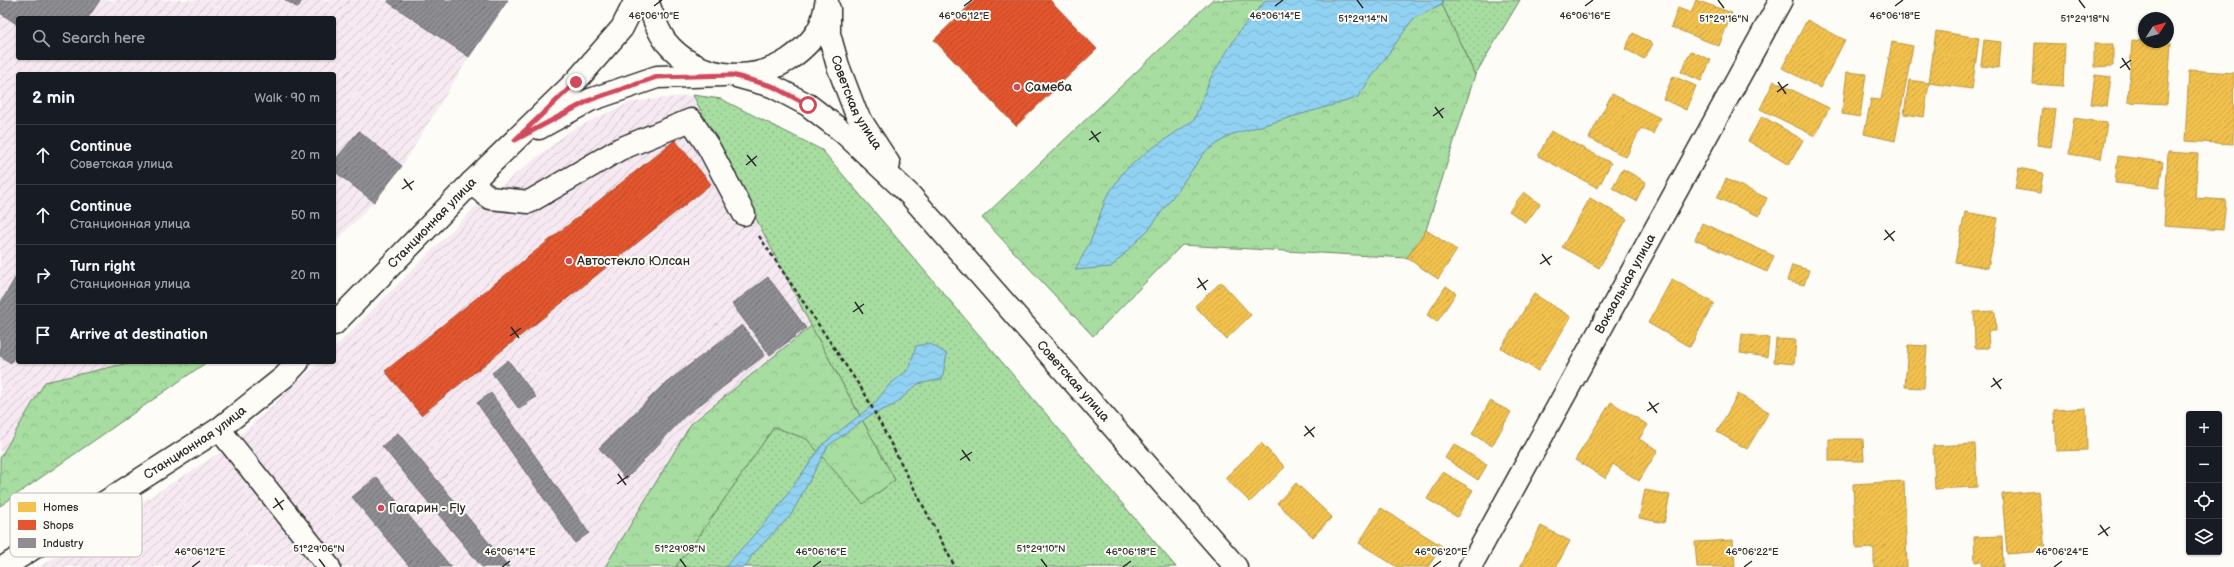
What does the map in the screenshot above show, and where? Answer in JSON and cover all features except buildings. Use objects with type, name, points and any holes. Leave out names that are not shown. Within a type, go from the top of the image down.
[{"type":"street","name":"Станционная улица","points":[[336,322],[471,183],[587,70],[622,28],[636,0]]},
{"type":"street","points":[[648,0],[652,15],[666,42],[683,58],[704,69],[732,75],[754,74],[777,66],[798,53],[810,41],[821,24],[828,0]]},
{"type":"street","name":"Советская улица","points":[[828,0],[829,34],[838,66],[856,113],[910,195]]},
{"type":"street","name":"Вокзальная улица","points":[[1470,567],[1781,0]]},
{"type":"street","name":"Станционная улица","points":[[515,140],[590,100],[657,77],[732,75]]},
{"type":"street","name":"Советская улица","points":[[732,75],[772,86],[808,105],[843,132],[910,195],[1236,567]]},
{"type":"street","points":[[471,183],[490,198],[529,202],[620,149],[691,120],[709,148],[744,214]]},
{"type":"street","name":"Станционная улица","points":[[119,493],[219,429],[284,376],[296,364]]},
{"type":"street","points":[[219,429],[329,567]]},
{"type":"street","name":"Станционная улица","points":[[4,567],[20,557]]},
{"type":"path","points":[[744,214],[865,394],[955,567]]},
{"type":"shaded area","points":[[0,0],[389,0],[388,2],[469,57],[402,166],[374,202],[336,241],[336,72],[16,72],[16,364],[124,364],[46,382],[0,458]]},
{"type":"shaded area","points":[[693,95],[811,326],[691,424],[605,567],[39,567],[55,557],[142,557],[142,502],[221,452],[318,364],[336,364],[336,346],[477,205],[571,130],[631,102]]},
{"type":"green space","points":[[1212,0],[1440,0],[1475,75],[1426,230],[1407,258],[1182,245],[1093,336],[982,218]]},
{"type":"green space","points":[[1440,0],[1520,0],[1475,75]]},
{"type":"green space","points":[[693,95],[721,99],[822,150],[1176,567],[675,567],[690,549],[774,427],[807,439],[863,504],[895,480],[811,326]]},
{"type":"green space","points":[[811,326],[895,480],[863,504],[807,439],[774,427],[690,549],[675,567],[605,567],[691,424]]},
{"type":"green space","points":[[124,364],[204,364],[19,493],[10,493],[10,499],[0,506],[0,458],[45,382]]},
{"type":"water","points":[[1266,0],[1443,0],[1442,5],[1413,19],[1357,98],[1230,135],[1205,152],[1150,228],[1111,267],[1075,270],[1091,240],[1106,198],[1123,172],[1148,151],[1194,120],[1211,77],[1241,29]]},
{"type":"water","points":[[929,343],[947,354],[942,379],[918,384],[894,405],[869,416],[828,446],[791,515],[752,555],[746,567],[725,567],[777,509],[823,444],[874,404],[889,385],[909,369],[916,346]]},
{"type":"place","name":"Самеба","points":[[1017,87]]},
{"type":"place","name":"Автостекло Юлсан","points":[[569,261]]},
{"type":"place","name":"Гагарин - Fly","points":[[381,508]]},
{"type":"route","points":[[576,82],[515,140],[590,100],[657,77],[732,75],[772,86],[808,105]]}]
